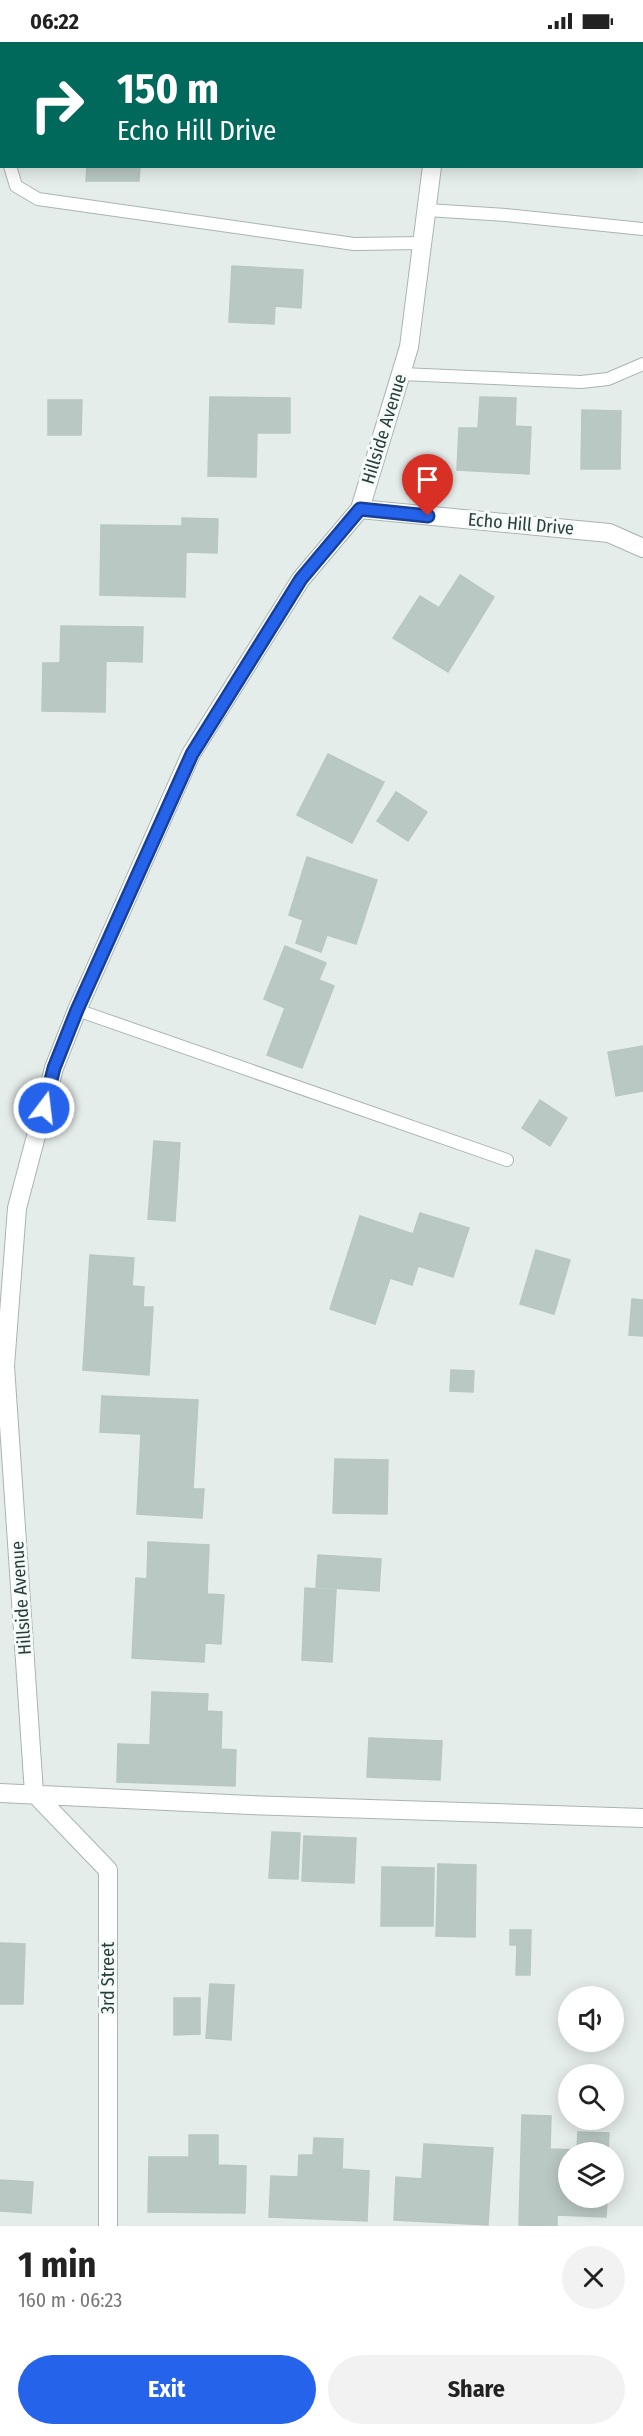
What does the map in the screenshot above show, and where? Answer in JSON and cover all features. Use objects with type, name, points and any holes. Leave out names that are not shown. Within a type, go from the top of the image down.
[{"type":"street","name":"Hillside Avenue","points":[[34,1793],[5,1366],[17,1208],[54,1068],[77,1010],[192,754],[301,579],[360,509],[410,347],[432,168]]},
{"type":"street","name":"Echo Hill Drive","points":[[360,509],[609,532],[643,548]]},
{"type":"street","points":[[0,1793],[250,1805],[643,1818]]},
{"type":"street","name":"3rd Street","points":[[34,1793],[108,1870],[108,2226]]},
{"type":"lane","points":[[11,168],[16,186],[38,199],[354,244],[423,243]]},
{"type":"lane","points":[[427,210],[507,215],[643,229]]},
{"type":"lane","points":[[402,374],[581,382],[608,379],[643,364]]},
{"type":"lane","points":[[77,1010],[507,1160]]},
{"type":"building","points":[[87,168],[140,168],[139,181],[86,181]]},
{"type":"building","points":[[232,266],[303,270],[301,308],[275,306],[274,324],[229,322]]},
{"type":"building","points":[[210,397],[290,398],[290,433],[257,433],[256,477],[208,476]]},
{"type":"building","points":[[480,397],[516,398],[515,426],[531,427],[529,474],[457,470],[459,428],[478,428]]},
{"type":"building","points":[[48,400],[82,400],[81,435],[48,435]]},
{"type":"building","points":[[582,410],[621,411],[620,469],[581,469]]},
{"type":"building","points":[[182,518],[218,519],[217,553],[186,552],[185,597],[100,595],[101,525],[182,526]]},
{"type":"building","points":[[460,575],[494,597],[448,672],[393,638],[420,596],[439,608]]},
{"type":"building","points":[[61,626],[143,627],[142,662],[106,661],[105,712],[42,711],[43,663],[60,663]]},
{"type":"building","points":[[328,754],[384,782],[352,843],[297,815]]},
{"type":"building","points":[[396,792],[427,812],[408,841],[377,821]]},
{"type":"building","points":[[307,857],[377,880],[356,944],[327,935],[321,952],[296,943],[303,920],[289,915]]},
{"type":"building","points":[[285,946],[326,963],[319,980],[334,986],[302,1068],[267,1055],[285,1008],[264,999]]},
{"type":"building","points":[[643,1046],[643,1091],[616,1096],[608,1052]]},
{"type":"building","points":[[540,1100],[567,1118],[550,1146],[522,1128]]},
{"type":"building","points":[[154,1141],[180,1143],[175,1221],[148,1219]]},
{"type":"building","points":[[420,1213],[469,1228],[453,1277],[418,1266],[412,1285],[390,1278],[375,1324],[330,1309],[360,1216],[413,1234]]},
{"type":"building","points":[[536,1250],[570,1260],[554,1314],[520,1304]]},
{"type":"building","points":[[90,1255],[134,1258],[132,1286],[144,1287],[143,1307],[153,1307],[149,1375],[83,1370]]},
{"type":"building","points":[[632,1299],[643,1300],[643,1336],[629,1335]]},
{"type":"building","points":[[451,1370],[474,1371],[473,1392],[450,1391]]},
{"type":"building","points":[[102,1396],[198,1400],[193,1489],[204,1489],[202,1518],[137,1514],[141,1434],[100,1432]]},
{"type":"building","points":[[335,1459],[388,1460],[387,1514],[333,1513]]},
{"type":"building","points":[[148,1542],[209,1545],[207,1594],[224,1595],[221,1644],[205,1643],[204,1662],[132,1658],[136,1578],[147,1579]]},
{"type":"building","points":[[318,1555],[381,1559],[379,1591],[316,1587]]},
{"type":"building","points":[[305,1588],[336,1590],[332,1662],[302,1660]]},
{"type":"building","points":[[152,1692],[208,1694],[207,1711],[222,1712],[221,1749],[236,1750],[235,1786],[117,1782],[118,1744],[150,1745]]},
{"type":"building","points":[[369,1738],[442,1741],[440,1780],[367,1777]]},
{"type":"building","points":[[272,1832],[300,1833],[298,1879],[269,1878]]},
{"type":"building","points":[[304,1836],[356,1838],[354,1883],[302,1881]]},
{"type":"building","points":[[438,1864],[476,1865],[475,1937],[436,1936]]},
{"type":"building","points":[[382,1867],[434,1868],[433,1926],[381,1926]]},
{"type":"building","points":[[510,1930],[531,1930],[530,1975],[516,1975],[517,1945],[510,1945]]},
{"type":"building","points":[[0,1943],[25,1944],[23,2004],[0,2004]]},
{"type":"building","points":[[210,1984],[234,1985],[231,2040],[206,2038]]},
{"type":"building","points":[[174,1998],[200,1998],[200,2034],[174,2035]]},
{"type":"building","points":[[522,2115],[551,2116],[550,2149],[558,2149],[558,2208],[606,2208],[606,2217],[557,2215],[557,2226],[519,2225]]},
{"type":"building","points":[[578,2132],[609,2133],[609,2142],[577,2142]]},
{"type":"building","points":[[189,2135],[218,2135],[218,2165],[246,2166],[245,2213],[148,2212],[149,2157],[189,2157]]},
{"type":"building","points":[[314,2138],[343,2139],[342,2169],[369,2171],[367,2221],[269,2217],[271,2176],[298,2177],[299,2155],[313,2155]]},
{"type":"building","points":[[424,2144],[493,2148],[488,2225],[394,2220],[396,2177],[422,2179]]},
{"type":"building","points":[[0,2180],[33,2182],[31,2213],[0,2211]]},
{"type":"route","points":[[44,1108],[54,1068],[77,1010],[192,754],[301,579],[360,509],[428,516]]}]
